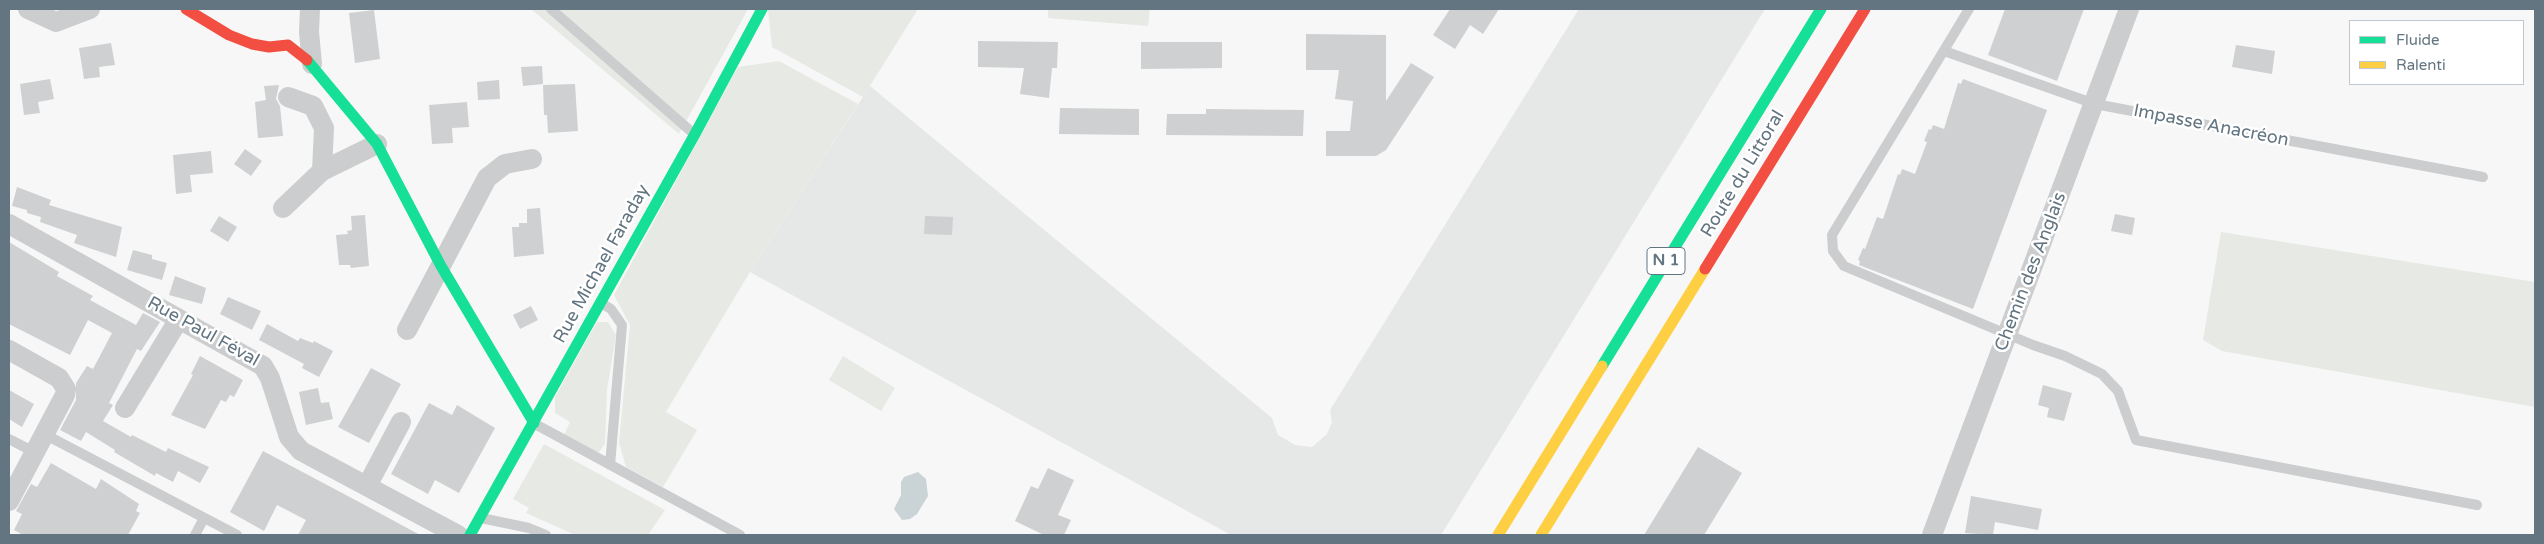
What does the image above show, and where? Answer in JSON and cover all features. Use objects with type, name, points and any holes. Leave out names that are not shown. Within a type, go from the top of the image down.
[{"type":"main road","points":[[186,9],[229,35],[252,44],[269,47],[288,45],[312,64],[377,144],[441,266],[534,423]]},
{"type":"main road","name":"Rue Michael Faraday","points":[[470,535],[695,134],[762,9]]},
{"type":"main road","name":"Route du Littoral","points":[[1496,535],[1511,514],[1821,9]]},
{"type":"main road","name":"Route du Littoral","points":[[1541,535],[1865,9]]},
{"type":"street","points":[[28,9],[56,22],[90,9]]},
{"type":"street","points":[[310,9],[312,64]]},
{"type":"street","name":"Chemin des Anglais","points":[[1932,535],[2129,9]]},
{"type":"street","points":[[288,97],[313,106],[324,128],[322,171]]},
{"type":"street","points":[[283,208],[322,171],[377,144]]},
{"type":"street","points":[[407,330],[487,178],[505,164],[532,159]]},
{"type":"street","name":"Rue Paul Féval","points":[[9,224],[265,368],[286,430],[293,444],[301,451],[458,535]]},
{"type":"street","points":[[125,408],[179,318]]},
{"type":"street","points":[[9,350],[59,378],[65,385],[65,395],[9,501]]},
{"type":"street","points":[[367,486],[401,422]]},
{"type":"lane","points":[[551,9],[695,134]]},
{"type":"lane","points":[[1968,9],[1944,52],[1832,235],[1834,251],[1844,266],[2065,356],[2102,374],[2118,391],[2136,440],[2477,505]]},
{"type":"lane","name":"Impasse Anacréon","points":[[1944,52],[2095,104],[2483,177]]},
{"type":"lane","points":[[601,303],[611,309],[622,325],[610,465]]},
{"type":"lane","points":[[534,423],[740,535]]},
{"type":"lane","points":[[44,434],[237,535]]},
{"type":"lane","points":[[9,439],[34,452]]},
{"type":"lane","points":[[195,535],[204,518]]},
{"type":"lane","points":[[480,518],[529,528],[546,535]]},
{"type":"shaded area","points":[[531,9],[748,9],[679,134]]},
{"type":"shaded area","points":[[768,9],[918,9],[863,97],[772,47]]},
{"type":"shaded area","points":[[1048,9],[1150,9],[1148,26],[1048,18]]},
{"type":"shaded area","points":[[1579,9],[1765,9],[1441,535],[1231,535],[750,272],[870,86],[1272,418],[1278,435],[1295,445],[1312,447],[1327,434],[1332,422],[1330,410]]},
{"type":"shaded area","points":[[779,61],[858,104],[750,272],[666,412],[697,430],[663,487],[626,467],[619,443],[630,325],[614,295],[738,67]]},
{"type":"shaded area","points":[[2221,232],[2535,282],[2535,407],[2222,351],[2203,340]]},
{"type":"shaded area","points":[[597,322],[608,322],[616,335],[607,390],[605,444],[598,453],[564,435],[570,422],[555,413],[555,397]]},
{"type":"shaded area","points":[[843,356],[895,388],[881,411],[829,380]]},
{"type":"shaded area","points":[[544,444],[665,510],[648,535],[575,535],[526,513],[529,508],[513,499]]},
{"type":"shaded area","points":[[918,472],[926,479],[928,496],[917,514],[910,519],[902,520],[894,509],[901,495],[901,482],[904,477]]},
{"type":"building","points":[[1450,9],[1499,9],[1483,34],[1470,25],[1455,49],[1433,35]]},
{"type":"building","points":[[2005,9],[2084,9],[2057,81],[1988,55]]},
{"type":"building","points":[[374,10],[380,59],[355,63],[349,13]]},
{"type":"building","points":[[1306,34],[1386,35],[1386,101],[1411,63],[1434,77],[1386,150],[1376,156],[1326,156],[1326,131],[1350,131],[1353,101],[1335,99],[1339,70],[1306,70]]},
{"type":"building","points":[[978,41],[1058,42],[1057,68],[1052,68],[1049,98],[1020,94],[1024,68],[978,67]]},
{"type":"building","points":[[1141,42],[1222,42],[1222,68],[1141,69]]},
{"type":"building","points":[[111,43],[115,65],[99,67],[100,77],[84,79],[79,48]]},
{"type":"building","points":[[2236,45],[2275,51],[2272,74],[2232,67]]},
{"type":"building","points":[[542,66],[543,84],[523,86],[521,67]]},
{"type":"building","points":[[50,79],[54,99],[38,102],[40,113],[24,115],[20,84]]},
{"type":"building","points":[[1963,79],[2047,110],[1973,309],[1859,265],[1860,261],[1858,260],[1863,248],[1865,249],[1877,217],[1883,219],[1898,174],[1900,175],[1902,169],[1915,174],[1927,142],[1924,141],[1929,129],[1931,130],[1933,125],[1944,129],[1958,83],[1961,84]]},
{"type":"building","points":[[499,80],[500,99],[478,100],[477,82]]},
{"type":"building","points":[[575,84],[578,131],[548,133],[547,115],[544,115],[543,85]]},
{"type":"building","points":[[279,85],[276,99],[280,106],[283,136],[258,138],[255,102],[266,100],[264,86]]},
{"type":"building","points":[[467,102],[469,127],[452,128],[453,143],[432,144],[429,105]]},
{"type":"building","points":[[1060,108],[1139,109],[1139,135],[1059,134]]},
{"type":"building","points":[[1206,109],[1304,110],[1303,136],[1166,135],[1167,114],[1206,114]]},
{"type":"building","points":[[245,149],[262,161],[251,176],[234,164]]},
{"type":"building","points":[[211,151],[213,173],[190,175],[192,192],[176,194],[173,155]]},
{"type":"building","points":[[17,187],[51,200],[49,205],[122,227],[116,257],[74,243],[77,235],[40,222],[41,217],[27,213],[27,210],[12,206]]},
{"type":"building","points":[[540,208],[544,254],[514,257],[512,227],[519,227],[519,223],[527,223],[527,209]]},
{"type":"building","points":[[2115,214],[2135,218],[2132,235],[2111,231]]},
{"type":"building","points":[[365,215],[369,266],[351,268],[350,265],[339,265],[336,235],[348,234],[347,231],[352,230],[351,216]]},
{"type":"building","points":[[219,216],[237,227],[228,242],[210,231]]},
{"type":"building","points":[[925,216],[953,217],[952,235],[924,234]]},
{"type":"building","points":[[9,242],[59,272],[57,276],[93,296],[90,300],[136,325],[143,313],[160,322],[141,351],[137,349],[109,403],[113,405],[103,421],[131,437],[132,435],[166,452],[168,448],[209,467],[200,483],[178,471],[173,482],[156,473],[155,476],[114,452],[115,450],[86,432],[81,441],[60,430],[76,400],[76,383],[87,366],[93,369],[112,333],[88,320],[70,355],[9,324]]},
{"type":"building","points":[[133,250],[152,255],[152,259],[167,263],[162,280],[127,270]]},
{"type":"building","points":[[175,276],[206,288],[202,304],[169,295]]},
{"type":"building","points":[[228,297],[261,311],[252,330],[220,314]]},
{"type":"building","points":[[531,306],[538,320],[520,329],[513,315]]},
{"type":"building","points":[[267,324],[298,341],[300,338],[313,343],[314,341],[333,351],[319,377],[302,368],[304,364],[259,340]]},
{"type":"building","points":[[200,356],[243,380],[234,397],[230,395],[226,402],[221,400],[205,429],[171,415],[193,375],[191,374]]},
{"type":"building","points":[[371,368],[401,384],[369,443],[338,427]]},
{"type":"building","points":[[2043,385],[2072,393],[2064,421],[2047,417],[2049,408],[2038,405]]},
{"type":"building","points":[[318,388],[321,403],[329,402],[333,419],[306,425],[299,392]]},
{"type":"building","points":[[9,390],[34,404],[22,427],[9,419]]},
{"type":"building","points":[[429,403],[452,415],[457,405],[495,428],[459,493],[435,480],[428,494],[391,474]]},
{"type":"building","points":[[1698,447],[1742,473],[1704,535],[1644,535]]},
{"type":"building","points":[[263,451],[420,535],[298,535],[306,520],[277,505],[264,531],[230,512]]},
{"type":"building","points":[[51,463],[96,489],[101,479],[139,504],[136,511],[140,513],[128,535],[23,535],[14,530],[22,514],[16,511],[31,484],[37,487]]},
{"type":"building","points":[[1048,468],[1074,480],[1058,515],[1071,520],[1064,535],[1044,535],[1015,521],[1031,486],[1038,489]]},
{"type":"building","points":[[1971,496],[2042,509],[2038,530],[1995,522],[1993,535],[1965,533]]},
{"type":"traffic: fast","points":[[470,535],[695,134],[762,9]]},
{"type":"traffic: fast","points":[[1602,366],[1821,9]]},
{"type":"traffic: fast","points":[[307,60],[377,144],[441,266],[534,423]]},
{"type":"traffic: slow","points":[[1541,535],[1705,269]]},
{"type":"traffic: slow","points":[[1498,535],[1602,366]]},
{"type":"traffic: jam","points":[[186,9],[229,35],[252,44],[269,47],[288,45],[307,60]]},
{"type":"traffic: jam","points":[[1705,269],[1865,9]]}]
